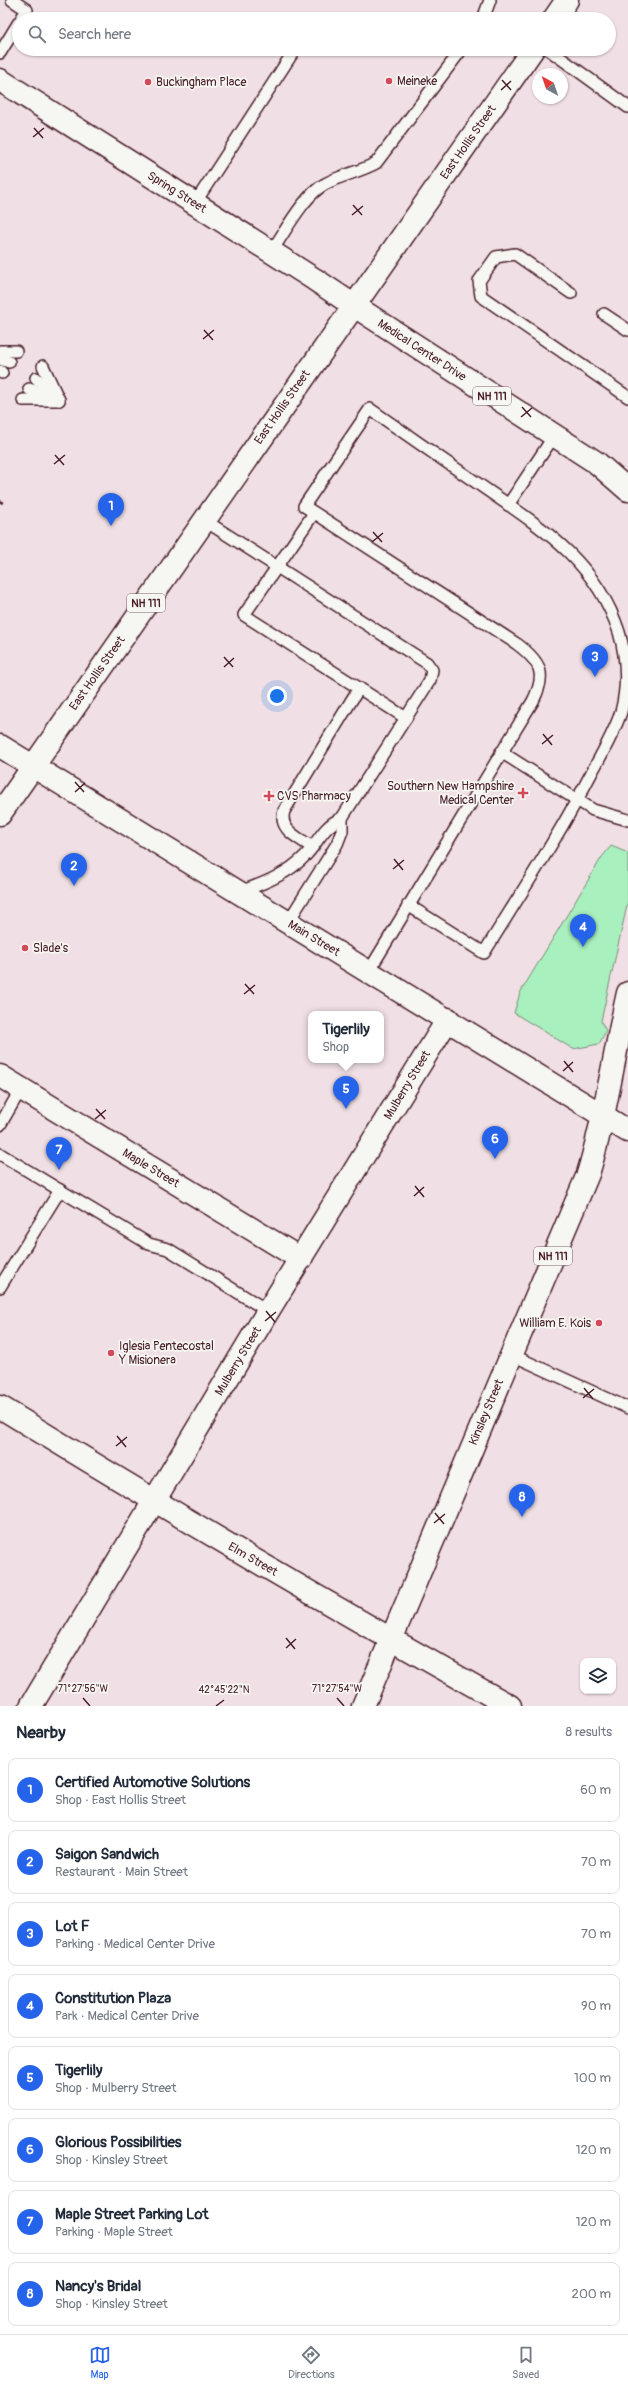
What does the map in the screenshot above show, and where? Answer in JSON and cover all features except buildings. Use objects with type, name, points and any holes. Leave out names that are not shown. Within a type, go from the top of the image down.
[{"type":"main road","points":[[559,12],[567,0]]},
{"type":"main road","name":"East Hollis Street","points":[[32,766],[528,56]]},
{"type":"main road","name":"Spring Street","points":[[0,80],[353,305]]},
{"type":"main road","name":"Medical Center Drive","points":[[353,305],[597,463],[628,490]]},
{"type":"main road","name":"Main Street","points":[[0,746],[448,1019],[628,1131]]},
{"type":"main road","name":"NH 111","points":[[0,814],[32,766]]},
{"type":"main road","name":"NH 111","points":[[604,1116],[623,1034],[627,1002]]},
{"type":"main road","name":"Mulberry Street","points":[[31,1706],[268,1311],[301,1260],[448,1019]]},
{"type":"main road","name":"Maple Street","points":[[0,1076],[301,1260]]},
{"type":"main road","name":"Kinsley Street","points":[[363,1706],[510,1354],[588,1174],[604,1116]]},
{"type":"main road","name":"Elm Street","points":[[0,1407],[154,1502],[510,1706]]},
{"type":"lane","points":[[12,0],[27,10],[26,12]]},
{"type":"lane","points":[[486,12],[490,0]]},
{"type":"lane","points":[[0,53],[12,33]]},
{"type":"lane","points":[[195,203],[291,56]]},
{"type":"lane","points":[[271,252],[310,196],[323,185],[338,178],[361,171],[376,163],[457,56]]},
{"type":"lane","points":[[558,56],[628,107]]},
{"type":"lane","points":[[571,293],[514,254],[496,257],[479,281],[481,296],[628,397]]},
{"type":"lane","points":[[604,314],[628,330]]},
{"type":"lane","points":[[0,351],[16,350]]},
{"type":"lane","points":[[43,366],[59,400]]},
{"type":"lane","points":[[36,378],[59,400]]},
{"type":"lane","points":[[29,389],[59,400]]},
{"type":"lane","points":[[23,400],[59,400]]},
{"type":"lane","points":[[369,972],[408,905],[533,701],[540,686],[541,672],[534,659],[517,644],[304,506],[370,410],[508,505],[553,538],[585,568],[610,607],[623,647],[627,667],[626,686],[621,710],[613,733],[577,801],[484,953],[408,905]]},
{"type":"lane","points":[[508,505],[554,436]]},
{"type":"lane","points":[[314,513],[244,615],[406,718]]},
{"type":"lane","points":[[204,520],[430,666],[432,676],[342,818],[326,827],[312,847],[288,870],[265,882],[239,892]]},
{"type":"lane","points":[[312,847],[288,831],[283,821],[284,811],[359,688]]},
{"type":"lane","points":[[501,752],[577,801],[604,814],[628,820]]},
{"type":"lane","points":[[288,922],[337,844],[342,831],[342,818]]},
{"type":"lane","points":[[0,1125],[21,1090]]},
{"type":"lane","points":[[0,1154],[149,1244],[168,1249],[268,1311]]},
{"type":"lane","points":[[0,1287],[60,1190]]},
{"type":"lane","points":[[510,1354],[628,1408]]},
{"type":"path","points":[[0,501],[2,502],[0,505]]},
{"type":"green space","points":[[611,846],[628,853],[628,901],[601,1021],[606,1031],[599,1044],[573,1049],[514,1013],[520,993],[602,857]]},
{"type":"place","name":"Meineke","points":[[389,81]]},
{"type":"place","name":"Buckingham Place","points":[[148,82]]},
{"type":"place","name":"Certified Automotive Solutions","points":[[111,526]]},
{"type":"place","name":"Lot F","points":[[595,677]]},
{"type":"place","name":"Southern New Hampshire Medical Center","points":[[523,793]]},
{"type":"place","name":"CVS Pharmacy","points":[[269,796]]},
{"type":"place","name":"Saigon Sandwich","points":[[74,886]]},
{"type":"place","name":"Constitution Plaza","points":[[583,947]]},
{"type":"place","name":"Slade's","points":[[25,948]]},
{"type":"place","name":"Tigerlily","points":[[346,1109]]},
{"type":"place","name":"Glorious Possibilities","points":[[495,1159]]},
{"type":"place","name":"Maple Street Parking Lot","points":[[59,1170]]},
{"type":"place","name":"William E. Kois","points":[[599,1323]]},
{"type":"place","name":"Iglesia Pentecostal Y Misionera","points":[[111,1353]]},
{"type":"place","name":"Nancy's Bridal","points":[[522,1517]]}]
